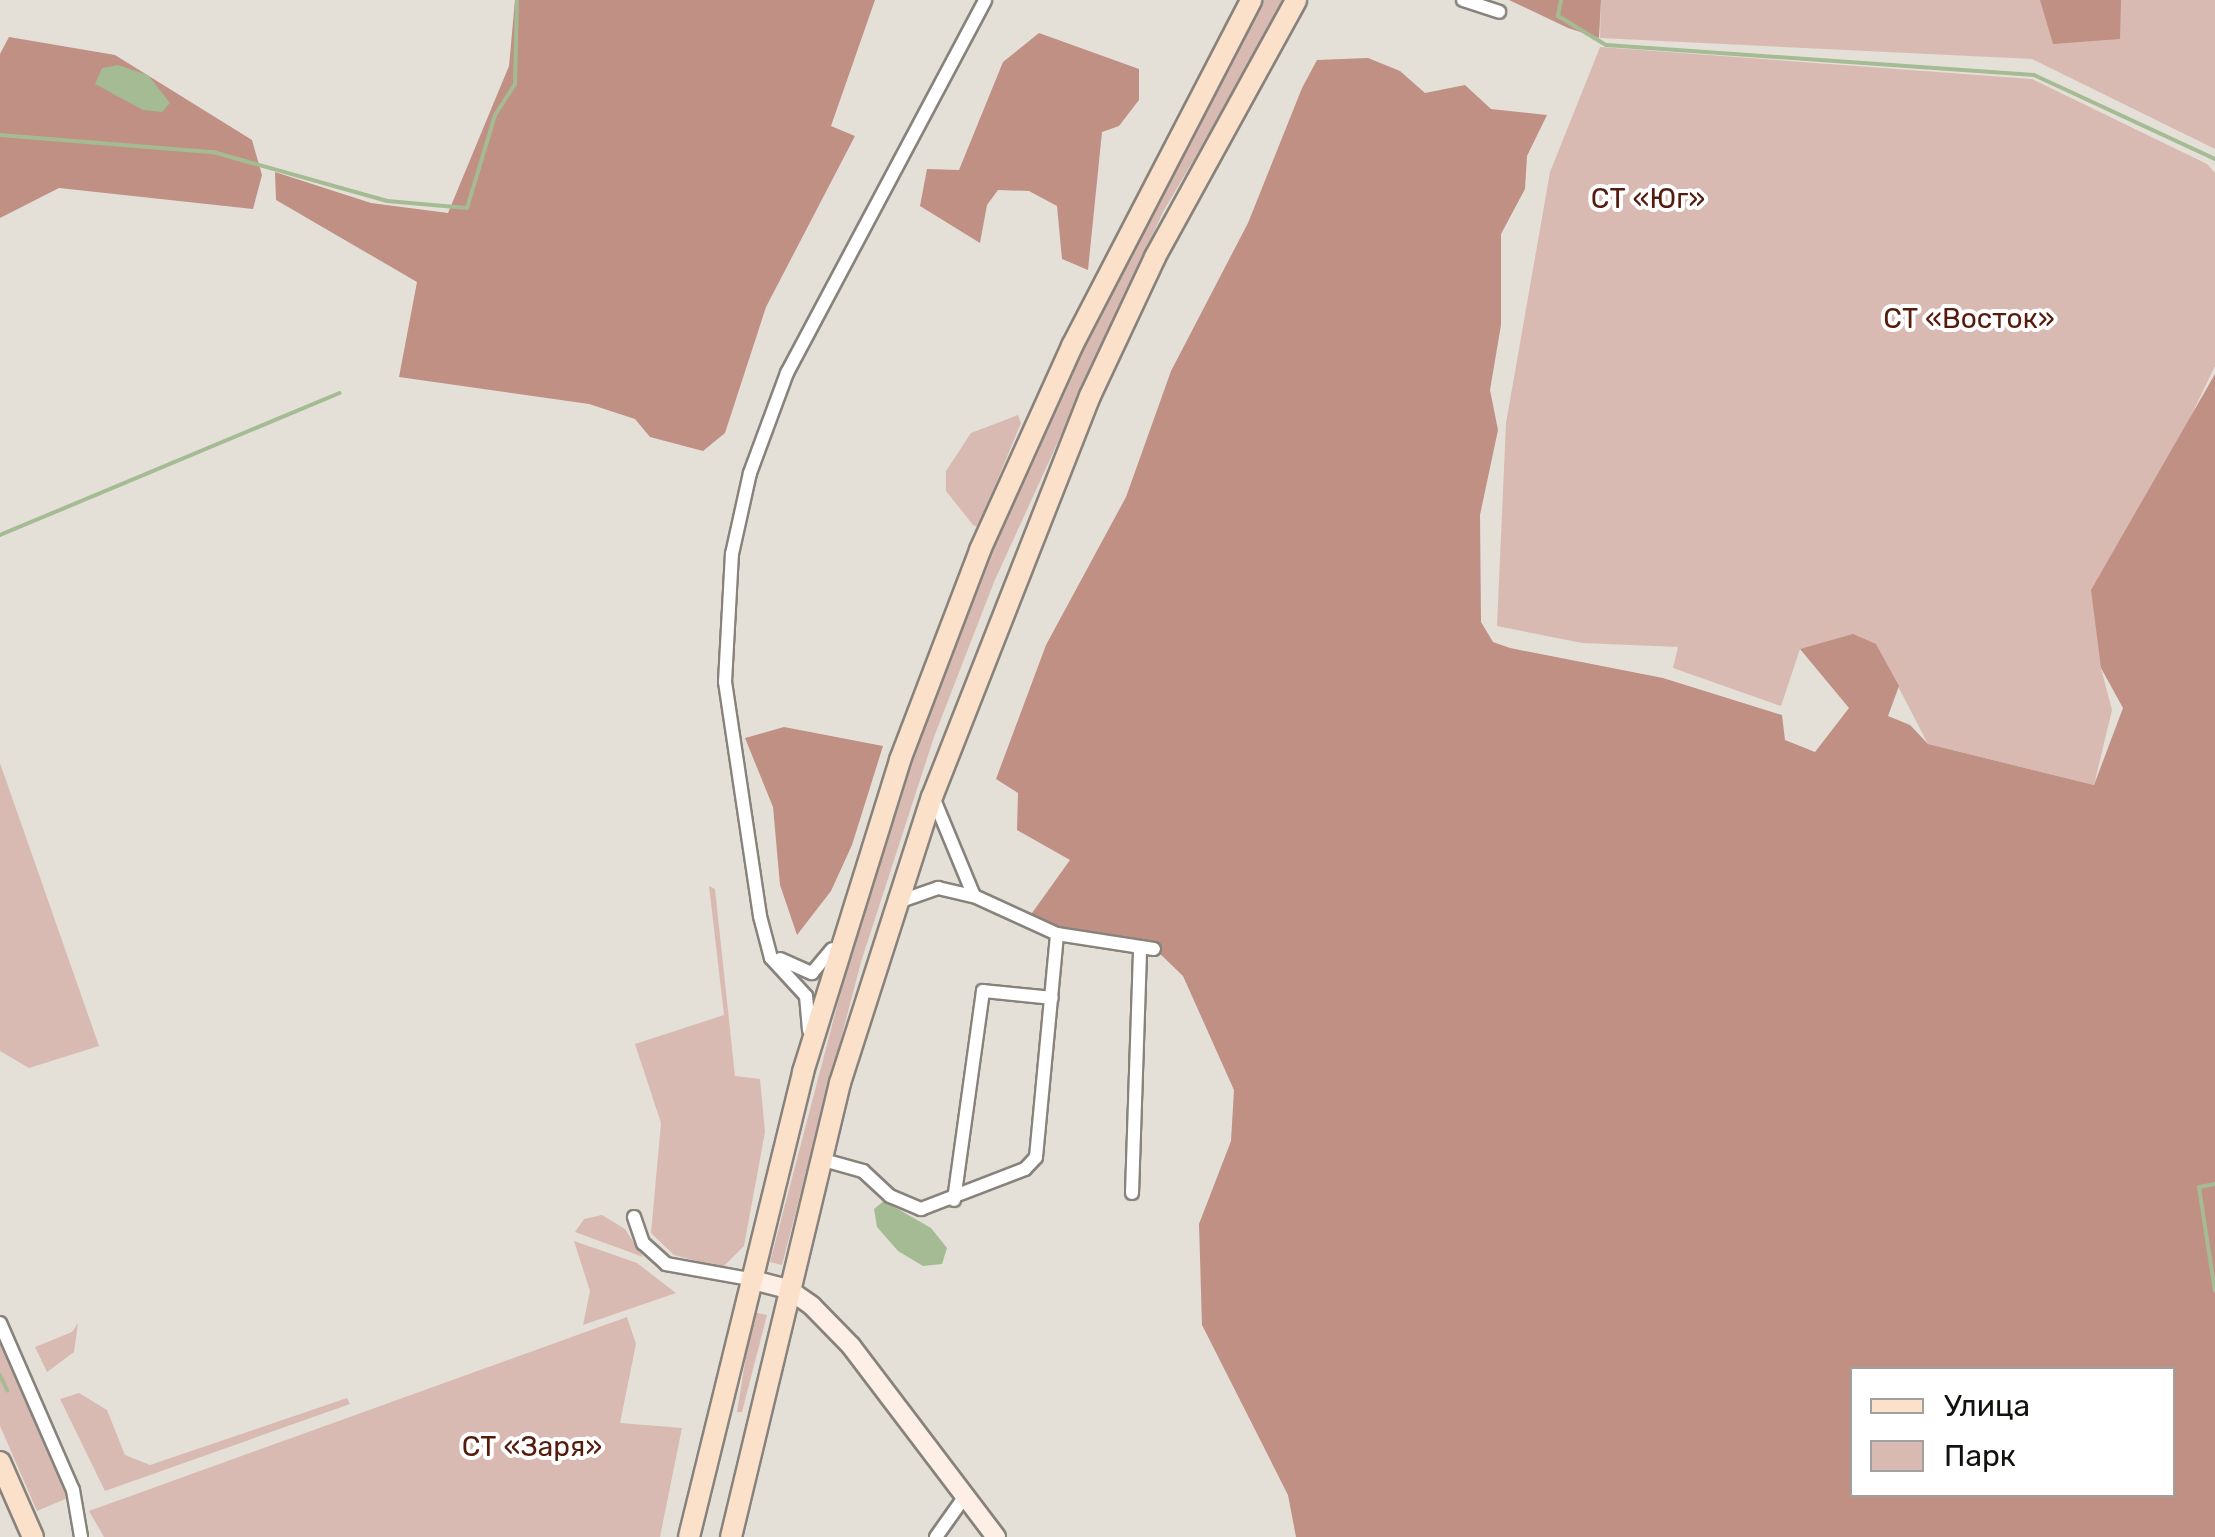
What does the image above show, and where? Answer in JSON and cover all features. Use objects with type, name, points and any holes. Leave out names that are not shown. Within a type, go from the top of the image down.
[{"type":"main road","points":[[689,1537],[748,1279],[850,914],[980,550],[1084,320],[1251,0]]},
{"type":"main road","points":[[730,1537],[820,1160],[895,903],[932,797],[1090,396],[1156,257],[1296,0]]},
{"type":"main road","points":[[0,1462],[33,1537]]},
{"type":"street","points":[[806,1064],[810,1005],[771,958],[760,916],[724,654],[732,554],[750,473],[809,329],[985,0]]},
{"type":"street","points":[[1463,0],[1499,12]]},
{"type":"street","points":[[932,797],[974,896]]},
{"type":"street","points":[[895,903],[938,888],[974,896],[1057,934],[1147,948],[1132,1193]]},
{"type":"street","points":[[760,916],[780,959],[807,974],[823,967],[850,914]]},
{"type":"street","points":[[820,1160],[863,1171],[890,1196],[921,1209],[954,1200],[1025,1169],[1036,1157],[1057,934]]},
{"type":"street","points":[[954,1200],[983,992],[1052,998]]},
{"type":"street","points":[[634,1217],[643,1243],[666,1264],[788,1288],[851,1346],[996,1537]]},
{"type":"street","points":[[0,1323],[73,1490],[80,1537]]},
{"type":"street","points":[[936,1537],[965,1496]]},
{"type":"green space","points":[[1264,0],[1287,0],[1163,212],[994,582],[934,737],[861,962],[782,1265],[770,1262],[878,850],[991,546],[1128,250]]},
{"type":"green space","points":[[1601,0],[2215,0],[2215,149],[2032,59],[1600,38]]},
{"type":"green space","name":"СТ «Восток»","points":[[1600,47],[2032,79],[2207,164],[2215,173],[2215,366],[2177,445],[2101,668],[2112,710],[2094,785],[1928,744],[1876,644],[1800,649],[1781,706],[1673,668],[1678,647],[1582,643],[1497,626],[1506,423],[1550,172]]},
{"type":"green space","points":[[1018,415],[1021,423],[978,527],[946,491],[946,471],[971,433]]},
{"type":"green space","points":[[0,763],[99,1046],[29,1068],[0,1051]]},
{"type":"green space","points":[[709,886],[715,889],[735,1076],[760,1079],[765,1132],[744,1246],[722,1268],[674,1255],[651,1233],[661,1123],[635,1044],[724,1015]]},
{"type":"green space","points":[[602,1215],[625,1229],[643,1257],[575,1232],[584,1219]]},
{"type":"green space","points":[[574,1241],[637,1263],[676,1293],[583,1325],[590,1291]]},
{"type":"green space","points":[[753,1312],[767,1315],[742,1412],[737,1412]]},
{"type":"green space","name":"СТ «Заря»","points":[[627,1317],[636,1344],[620,1423],[682,1428],[660,1537],[104,1537],[89,1511]]},
{"type":"green space","points":[[78,1323],[74,1352],[47,1372],[35,1347],[72,1332]]},
{"type":"green space","points":[[0,1339],[70,1497],[37,1511],[0,1426]]},
{"type":"green space","points":[[79,1393],[107,1410],[125,1455],[150,1465],[347,1398],[350,1404],[105,1491],[60,1399]]},
{"type":"shaded area","points":[[515,0],[875,0],[831,126],[855,136],[766,307],[725,433],[703,451],[650,437],[635,419],[589,404],[399,377],[417,282],[276,200],[275,172],[371,203],[448,213],[509,66]]},
{"type":"shaded area","points":[[1509,0],[1601,0],[1599,38],[1568,28]]},
{"type":"shaded area","points":[[2040,0],[2121,0],[2120,39],[2053,44]]},
{"type":"shaded area","points":[[1039,33],[1139,69],[1139,100],[1119,126],[1102,132],[1088,270],[1062,259],[1057,206],[1029,191],[998,190],[987,205],[980,243],[920,206],[927,169],[959,170],[1003,62]]},
{"type":"shaded area","points":[[9,37],[115,55],[252,140],[262,175],[253,209],[59,188],[0,218],[0,54]]},
{"type":"shaded area","points":[[1368,58],[1400,71],[1425,93],[1465,85],[1491,109],[1547,115],[1527,156],[1525,189],[1501,234],[1501,325],[1490,390],[1498,430],[1480,515],[1481,622],[1493,642],[1663,678],[1782,715],[1785,740],[1815,752],[1849,708],[1800,649],[1853,634],[1876,644],[1899,686],[1888,716],[1910,725],[1928,744],[2094,785],[2123,708],[2101,668],[2091,590],[2215,374],[2215,1537],[1296,1537],[1288,1495],[1202,1325],[1199,1224],[1231,1141],[1234,1090],[1183,976],[1155,949],[1057,934],[1027,920],[1070,860],[1017,830],[1018,793],[996,779],[1046,645],[1126,497],[1171,371],[1248,223],[1317,60]]},
{"type":"shaded area","points":[[118,65],[148,75],[170,103],[162,112],[143,110],[95,84],[102,68]]},
{"type":"shaded area","points":[[784,727],[883,746],[852,845],[831,891],[797,935],[780,885],[773,807],[745,738]]},
{"type":"shaded area","points":[[884,1201],[931,1228],[947,1248],[942,1264],[923,1266],[898,1251],[877,1227],[874,1209]]},
{"type":"waterway","points":[[0,135],[213,152],[387,201],[467,208],[495,115],[515,84],[517,0]]},
{"type":"waterway","points":[[1561,0],[1558,16],[1606,45],[2034,75],[2215,159]]},
{"type":"waterway","points":[[0,535],[340,393]]},
{"type":"waterway","points":[[2215,1184],[2199,1187],[2215,1291]]},
{"type":"waterway","points":[[0,1375],[7,1390]]},
{"type":"park label","name":"СТ «Юг»","points":[[1648,199]]}]
